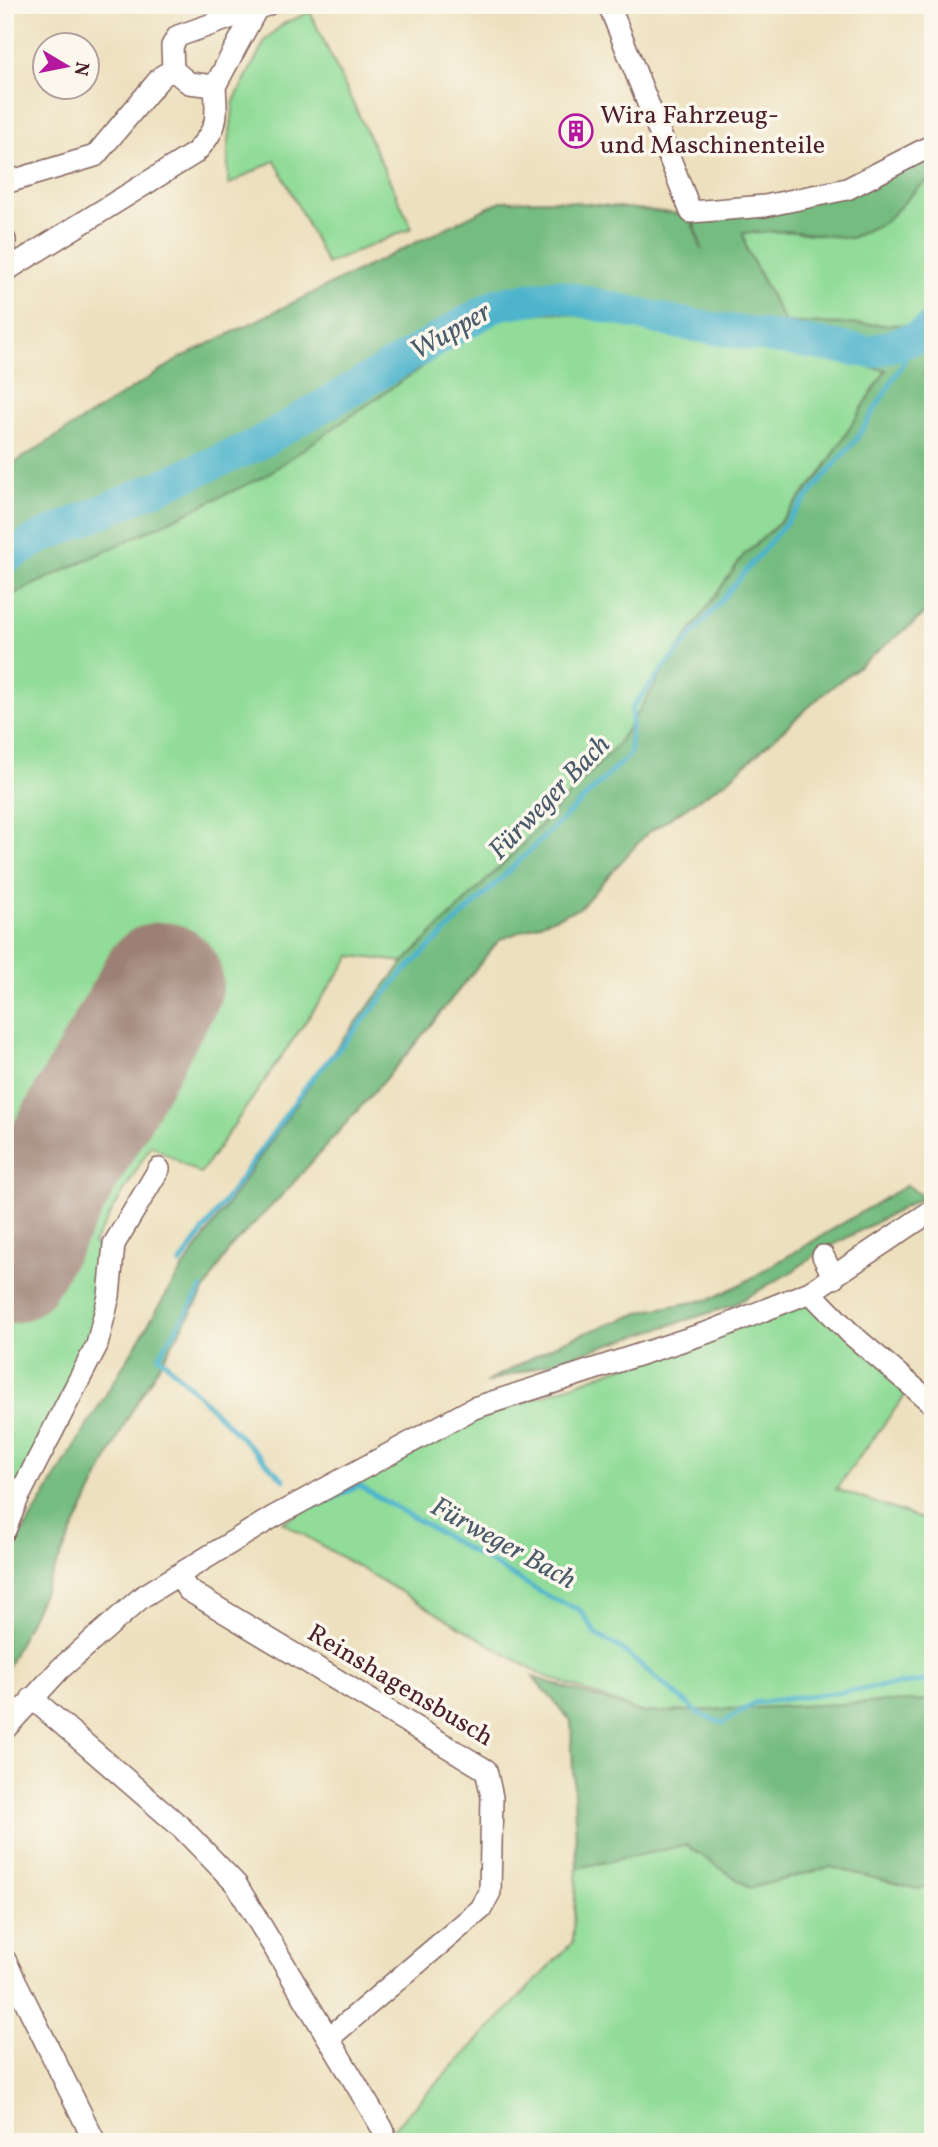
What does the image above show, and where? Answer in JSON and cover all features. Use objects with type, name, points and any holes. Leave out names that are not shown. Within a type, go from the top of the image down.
[{"type":"street","points":[[608,5],[691,212],[765,206],[847,189],[933,145]]},
{"type":"street","points":[[215,86],[189,83],[173,70],[172,46],[178,36],[261,8]]},
{"type":"street","points":[[5,271],[195,153],[213,133],[216,115],[215,86],[261,8]]},
{"type":"street","points":[[5,183],[95,156],[162,76],[173,70]]},
{"type":"street","points":[[5,240],[5,250]]},
{"type":"street","points":[[5,1530],[17,1500],[97,1345],[109,1296],[114,1244],[159,1169]]},
{"type":"street","points":[[5,1729],[60,1669],[142,1597],[273,1517],[474,1408],[712,1331],[810,1292],[933,1210]]},
{"type":"street","points":[[822,1256],[834,1278]]},
{"type":"street","points":[[810,1292],[851,1334],[933,1404]]},
{"type":"street","name":"Reinshagensbusch","points":[[177,1575],[188,1590],[486,1770],[492,1797],[490,1892],[481,1909],[329,2038]]},
{"type":"street","points":[[32,1698],[182,1828],[236,1884],[384,2131]]},
{"type":"street","points":[[5,1960],[93,2141]]},
{"type":"green space","points":[[310,12],[412,228],[327,264],[275,160],[228,185],[228,149],[234,101],[266,39],[283,24]]},
{"type":"green space","points":[[933,145],[933,177],[918,188],[885,222],[851,238],[786,231],[743,233],[747,250],[785,323],[910,325],[933,308],[933,366],[924,374],[933,389],[933,604],[914,623],[822,695],[728,780],[646,834],[580,908],[499,940],[408,1053],[287,1190],[230,1248],[126,1421],[5,1672],[5,1562],[175,1280],[329,1057],[404,962],[514,853],[616,746],[743,556],[778,524],[821,474],[886,370],[556,312],[502,316],[452,346],[265,476],[5,598],[5,469],[182,357],[501,201],[555,200],[689,215],[702,250],[691,212],[847,189]]},
{"type":"green space","points":[[933,177],[933,308],[910,325],[785,323],[747,250],[742,233],[786,231],[851,238],[885,222],[918,188]]},
{"type":"green space","points":[[555,312],[886,370],[821,474],[778,524],[743,556],[616,746],[514,853],[404,962],[351,956],[200,1174],[151,1145],[93,1244],[102,1250],[100,1310],[90,1347],[5,1513],[5,598],[260,478],[452,346],[502,316]]},
{"type":"green space","points":[[907,1185],[923,1197],[818,1253],[793,1271],[731,1306],[485,1383],[561,1342],[645,1311],[711,1299],[743,1283]]},
{"type":"green space","points":[[810,1302],[912,1386],[836,1489],[933,1523],[933,1700],[643,1713],[538,1673],[282,1522],[481,1418],[746,1322]]},
{"type":"green space","points":[[533,1677],[643,1713],[933,1700],[933,1886],[918,1889],[831,1867],[750,1888],[686,1845],[577,1868],[571,1721]]},
{"type":"green space","points":[[686,1845],[750,1888],[831,1867],[918,1889],[933,1886],[933,2142],[380,2142],[572,1943],[577,1868]]},
{"type":"waterway","name":"Wupper","points":[[5,558],[40,538],[254,446],[498,304],[556,295],[678,323],[871,352],[916,338],[933,327]]},
{"type":"waterway","name":"Fürweger Bach","points":[[180,1264],[309,1082],[401,975],[630,754],[632,707],[857,438],[904,362],[909,340]]},
{"type":"waterway","name":"Fürweger Bach","points":[[202,1288],[159,1356],[284,1480]]},
{"type":"waterway","name":"Fürweger Bach","points":[[316,1506],[359,1486],[551,1598],[580,1610],[597,1635],[619,1647],[701,1715],[723,1723],[754,1703],[933,1680]]},
{"type":"runway","points":[[5,1263],[162,983]]},
{"type":"place","name":"Wira Fahrzeug- und Maschinenteile","points":[[576,131]]}]
